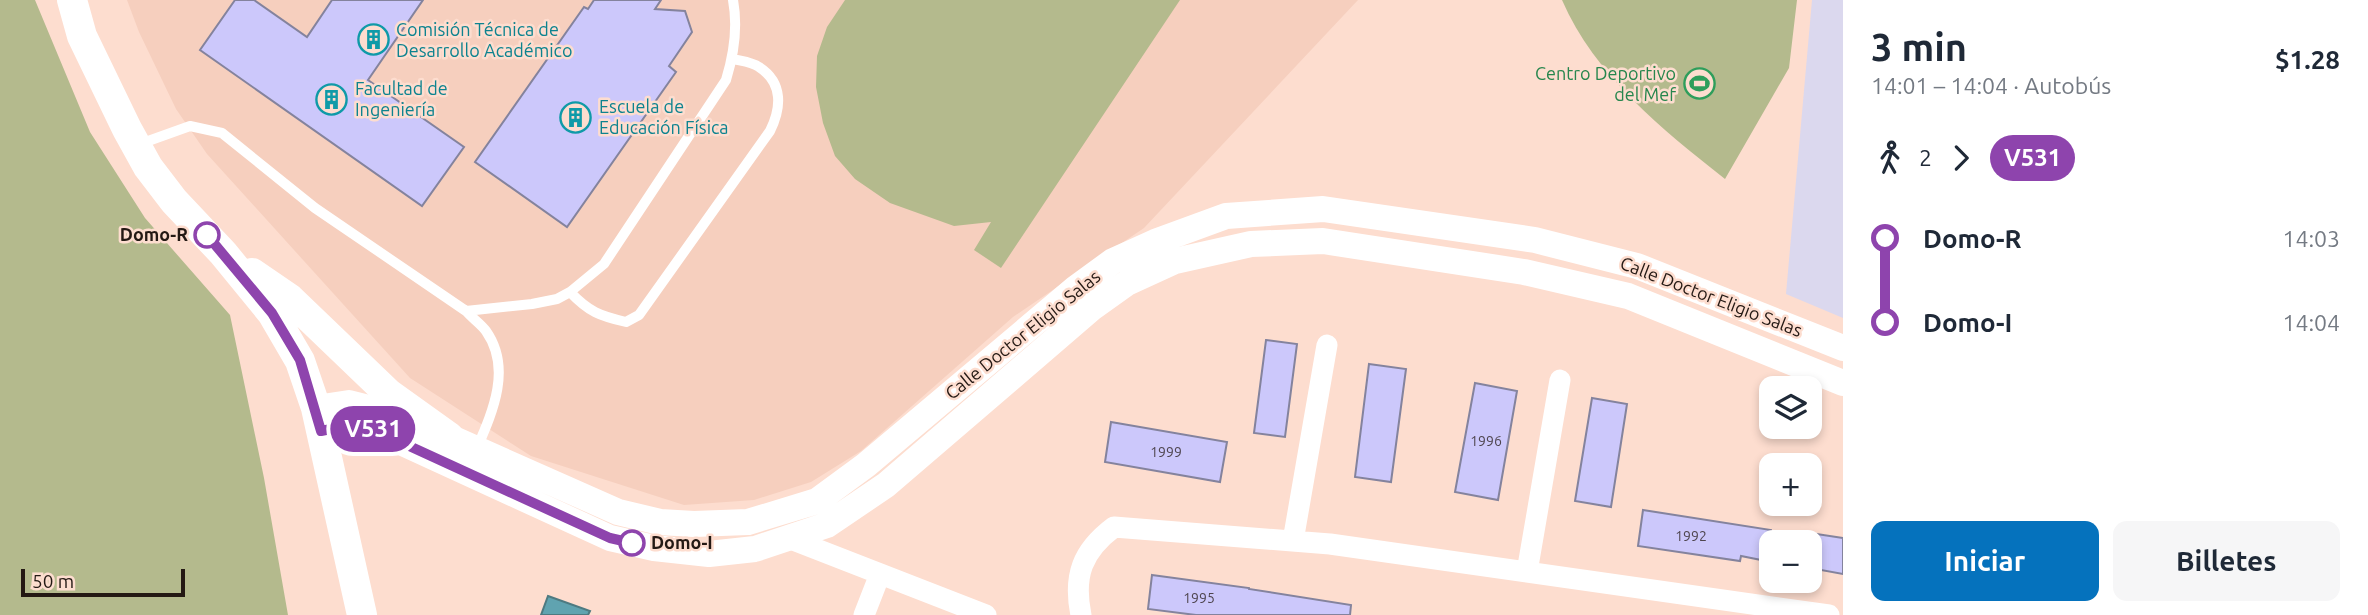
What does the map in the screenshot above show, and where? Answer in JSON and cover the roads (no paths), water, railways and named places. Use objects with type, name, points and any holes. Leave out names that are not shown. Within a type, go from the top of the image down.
[{"type":"main road","points":[[72,0],[82,36],[148,167],[174,201],[223,253],[272,313],[300,360],[318,419],[362,615]]},
{"type":"main road","points":[[223,253],[290,299],[389,394],[449,437]]},
{"type":"street","name":"Calle Doctor Eligio Salas","points":[[318,419],[349,403],[449,437],[618,512],[660,522],[748,522],[817,500],[866,465],[1076,288],[1113,261],[1155,242],[1226,216],[1323,209],[1535,240],[1637,266],[1843,348]]},
{"type":"street","name":"Calle Doctor Eligio Salas","points":[[318,419],[370,428],[610,538],[654,548],[709,554],[755,549],[827,524],[886,485],[1092,307],[1127,283],[1175,261],[1251,244],[1323,241],[1524,272],[1628,296],[1843,383]]},
{"type":"street","points":[[1293,541],[1327,345]]},
{"type":"street","points":[[1527,572],[1560,380]]},
{"type":"street","points":[[1081,615],[1077,597],[1080,567],[1099,539],[1114,527],[1330,544],[1829,615]]},
{"type":"street","points":[[788,537],[986,615]]},
{"type":"street","points":[[864,615],[880,574]]},
{"type":"lane","points":[[466,311],[557,299],[570,292],[604,264],[726,80],[733,59],[736,15],[733,0]]},
{"type":"lane","points":[[570,292],[594,313],[626,322],[639,315],[770,131],[780,104],[775,86],[768,74],[758,66],[733,59]]},
{"type":"lane","points":[[136,145],[190,126],[222,133],[314,208],[466,311],[485,331],[495,349],[500,377],[489,421],[476,450]]},
{"type":"water","points":[[548,596],[590,611],[588,615],[541,615]]},
{"type":"place","name":"Comisión Técnica de Desarrollo Académico","points":[[373,40]]},
{"type":"place","name":"Centro Deportivo del Mef","points":[[1699,84]]},
{"type":"place","name":"Facultad de Ingeniería","points":[[332,99]]},
{"type":"place","name":"Escuela de Educación Física","points":[[576,117]]},
{"type":"place","name":"Domo-R","points":[[207,235]]},
{"type":"place","name":"Domo-I","points":[[632,543]]}]
